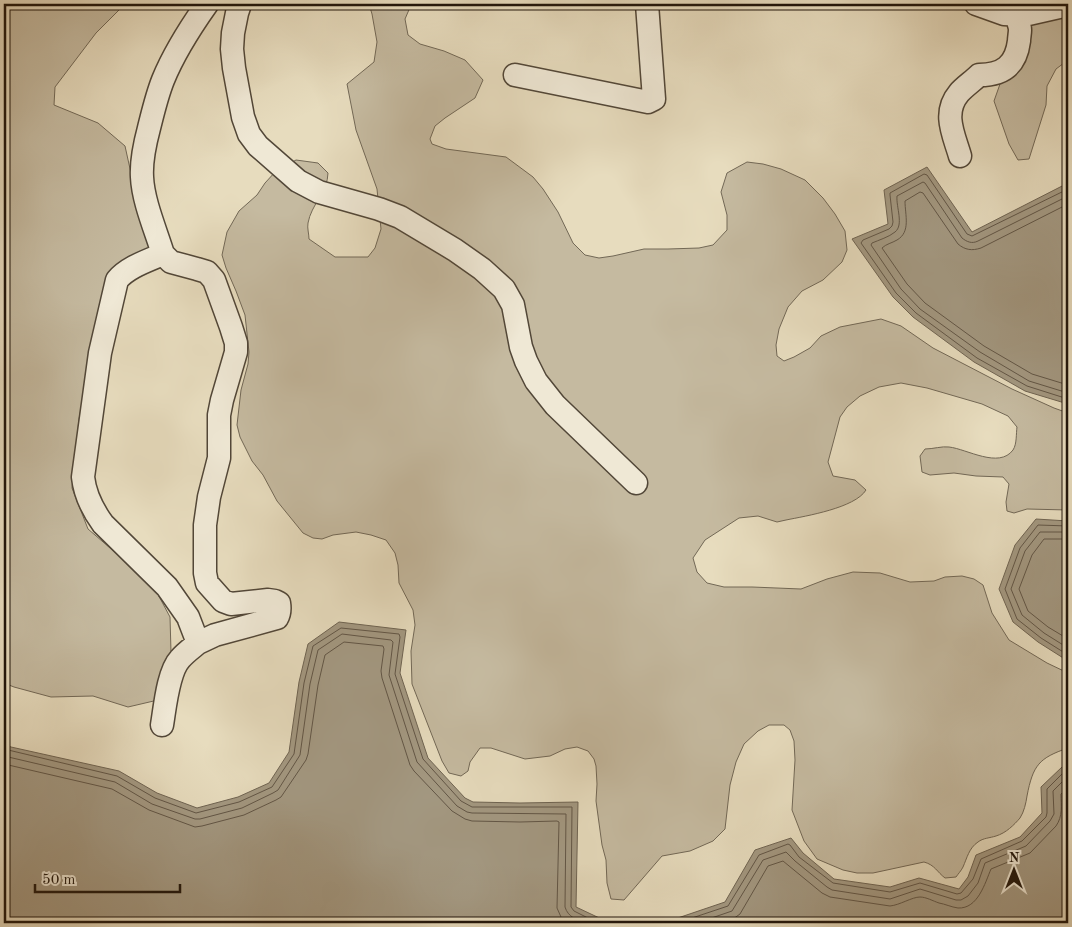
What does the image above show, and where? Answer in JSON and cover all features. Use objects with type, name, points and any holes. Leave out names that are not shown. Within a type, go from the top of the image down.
[{"type":"street","points":[[162,725],[172,675],[179,659],[198,643],[215,635],[277,618],[280,614],[279,603],[275,601],[231,604],[223,601],[207,583],[205,573],[205,525],[219,458],[219,415],[229,371],[236,352],[236,343],[214,280],[207,272],[171,262],[163,254],[146,197],[142,176],[146,140],[163,80],[192,25],[207,4]]},
{"type":"street","points":[[240,4],[233,33],[234,68],[243,116],[249,134],[258,146],[298,181],[319,192],[400,217],[456,250],[504,288],[513,305],[526,361],[536,381],[555,405],[636,483]]},
{"type":"street","points":[[514,75],[648,102],[654,99],[647,4]]},
{"type":"street","points":[[976,4],[1004,14],[1024,15],[1068,5]]},
{"type":"street","points":[[960,156],[949,115],[952,105],[958,93],[979,76],[988,76],[1003,71],[1011,63],[1018,50],[1020,30],[1016,14]]},
{"type":"street","points":[[163,254],[134,267],[122,274],[117,280],[100,353],[83,476],[88,501],[94,512],[103,524],[167,587],[188,617],[198,643]]},
{"type":"shaded area","points":[[4,4],[125,4],[96,33],[55,87],[54,105],[98,123],[125,146],[134,187],[152,250],[143,257],[94,339],[79,419],[72,488],[88,529],[153,585],[170,617],[171,652],[158,700],[128,707],[93,696],[51,697],[4,683]]},
{"type":"shaded area","points":[[369,4],[415,4],[411,5],[405,19],[408,35],[420,44],[465,60],[483,80],[475,98],[435,126],[430,139],[432,144],[446,149],[506,157],[533,177],[543,189],[558,212],[573,243],[585,255],[599,258],[644,249],[699,248],[713,245],[727,230],[727,215],[721,192],[727,173],[747,162],[781,169],[805,180],[823,198],[845,231],[847,250],[842,262],[823,280],[802,291],[788,307],[779,329],[776,345],[777,356],[784,361],[810,348],[821,336],[840,327],[881,319],[901,326],[933,348],[1012,389],[1068,413],[1068,510],[1027,509],[1014,513],[1007,511],[1006,502],[1009,484],[1003,477],[954,473],[930,475],[922,472],[920,456],[925,449],[946,447],[991,458],[1000,458],[1007,455],[1014,448],[1017,427],[1008,416],[982,404],[927,388],[901,383],[879,387],[860,396],[847,407],[840,417],[828,462],[833,476],[855,480],[866,490],[860,496],[852,502],[829,510],[777,522],[758,516],[739,518],[705,540],[693,558],[697,572],[707,583],[724,587],[801,589],[853,572],[880,573],[910,582],[934,581],[945,577],[962,576],[974,579],[983,585],[992,613],[1009,640],[1047,663],[1068,673],[1068,748],[1050,755],[1039,764],[1029,785],[1025,807],[1020,818],[1003,833],[975,844],[956,877],[945,878],[928,863],[924,862],[873,873],[857,873],[843,870],[817,859],[804,841],[792,810],[795,760],[794,741],[790,730],[784,725],[769,725],[758,731],[744,744],[736,762],[730,785],[725,829],[713,841],[690,851],[662,856],[624,900],[611,899],[607,883],[606,860],[596,801],[596,766],[594,759],[588,751],[577,747],[565,749],[550,756],[525,759],[491,748],[480,748],[470,762],[468,771],[461,776],[449,773],[442,761],[412,684],[411,651],[415,625],[413,610],[399,583],[395,553],[386,540],[371,535],[356,532],[333,535],[322,539],[313,538],[303,533],[277,501],[263,475],[252,461],[240,437],[237,425],[241,390],[249,352],[245,315],[222,255],[227,232],[239,211],[257,195],[276,171],[296,160],[318,163],[328,173],[325,186],[310,216],[308,225],[309,239],[335,257],[368,257],[375,248],[381,229],[377,189],[356,130],[347,84],[374,62],[377,42]]},
{"type":"shaded area","points":[[1068,4],[1068,60],[1056,69],[1047,86],[1046,105],[1029,159],[1018,160],[1009,144],[994,101],[1000,84],[1009,71],[1024,8]]},
{"type":"water","points":[[927,167],[972,232],[1068,183],[1068,404],[1025,391],[974,362],[913,317],[893,297],[852,239],[888,224],[884,190]]},
{"type":"water","points":[[1036,519],[1068,521],[1068,661],[1038,642],[1013,622],[999,589],[1015,545]]},
{"type":"water","points":[[339,622],[406,630],[400,673],[428,758],[465,798],[473,802],[578,802],[576,907],[610,923],[4,923],[4,744],[119,771],[157,793],[197,808],[238,797],[269,783],[289,752],[299,682],[308,644]]},
{"type":"water","points":[[1068,762],[1068,923],[663,923],[725,902],[755,850],[791,838],[803,853],[834,879],[890,887],[919,878],[959,889],[968,877],[976,855],[1020,837],[1042,813],[1041,787]]}]
